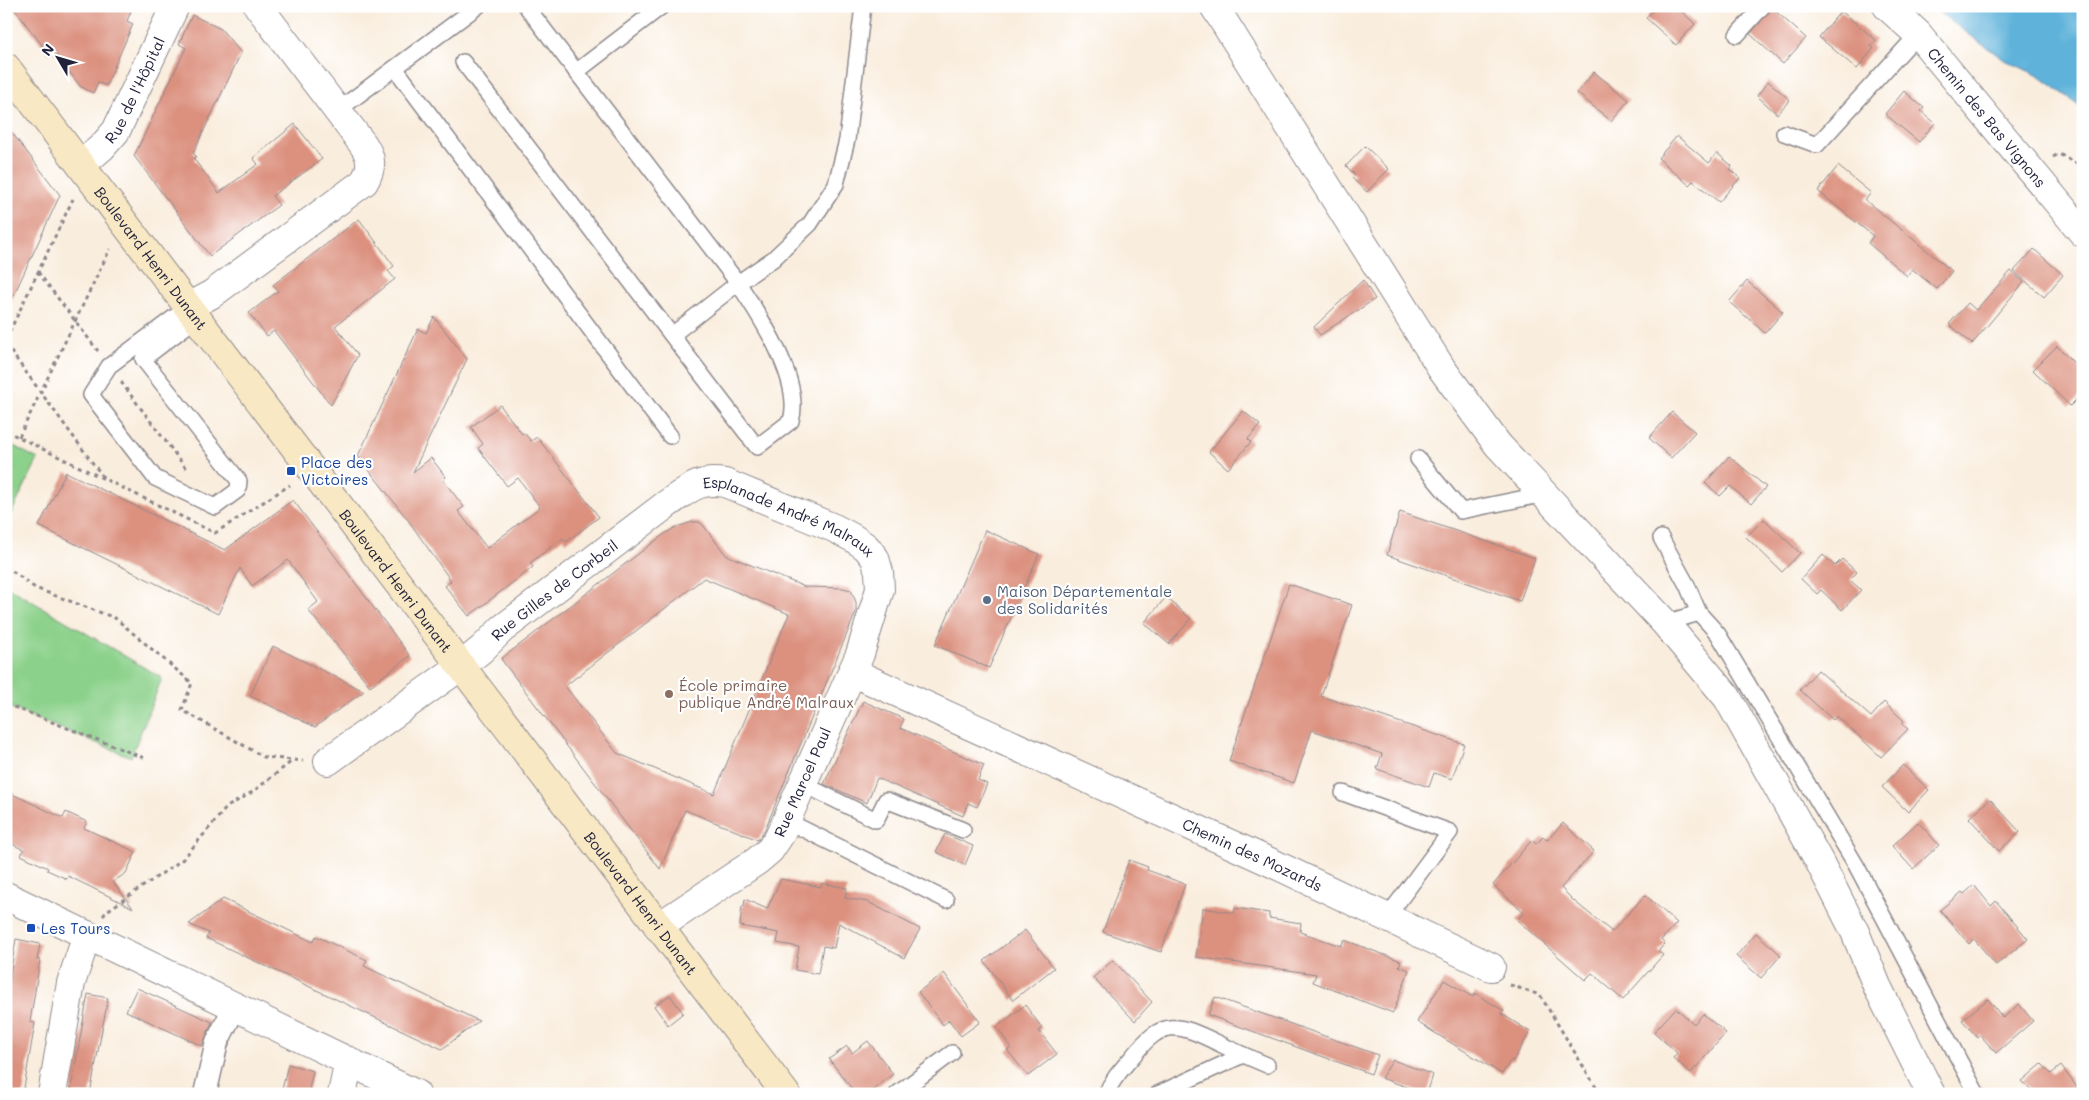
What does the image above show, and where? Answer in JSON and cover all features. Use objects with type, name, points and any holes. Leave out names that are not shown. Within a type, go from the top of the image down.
[{"type":"main road","name":"Boulevard Henri Dunant","points":[[6,67],[786,1094]]},
{"type":"street","name":"Rue de l'Hôpital","points":[[83,168],[116,131],[174,6]]},
{"type":"street","points":[[192,313],[227,283],[364,182],[369,174],[371,163],[368,152],[258,6]]},
{"type":"street","points":[[1214,6],[1442,369],[1498,445],[1665,623],[1727,697],[1770,771],[1855,932],[1877,986],[1930,1094]]},
{"type":"street","name":"Chemin des Bas Vignons","points":[[1887,6],[1918,34],[2083,233]]},
{"type":"street","name":"Esplanade André Malraux","points":[[650,518],[694,486],[705,481],[725,483],[834,528],[866,547],[874,558],[879,572],[880,589],[878,602],[852,672]]},
{"type":"street","name":"Rue Gilles de Corbeil","points":[[328,761],[461,666],[482,650],[502,629],[650,518]]},
{"type":"street","name":"Rue Marcel Paul","points":[[658,927],[770,850],[787,821],[852,672]]},
{"type":"street","name":"Chemin des Mozards","points":[[852,672],[1270,862],[1491,967]]},
{"type":"street","points":[[6,896],[416,1094]]},
{"type":"street","points":[[52,1094],[72,983],[87,935]]},
{"type":"street","points":[[205,1094],[217,1042],[235,1006]]},
{"type":"street","points":[[342,1094],[349,1062]]},
{"type":"lane","points":[[337,111],[478,6]]},
{"type":"lane","points":[[463,62],[757,446],[791,421],[794,398],[782,362],[762,319],[738,283],[526,6]]},
{"type":"lane","points":[[576,72],[662,6]]},
{"type":"lane","points":[[672,335],[738,283],[774,259],[810,224],[836,184],[847,140],[863,6]]},
{"type":"lane","points":[[1737,36],[1762,6]]},
{"type":"lane","points":[[1784,133],[1817,145],[1918,34]]},
{"type":"lane","points":[[395,68],[670,436]]},
{"type":"lane","points":[[192,313],[143,359],[239,481],[238,490],[215,506],[155,478],[91,395],[109,366],[192,313]]},
{"type":"lane","points":[[1418,459],[1461,511],[1544,494]]},
{"type":"lane","points":[[1661,538],[1687,585],[1699,613],[1718,634],[1856,864],[1977,1094]]},
{"type":"lane","points":[[1665,623],[1699,613]]},
{"type":"lane","points":[[803,784],[876,820],[886,800],[963,830]]},
{"type":"lane","points":[[1343,793],[1450,832],[1387,917]]},
{"type":"lane","points":[[787,821],[946,900]]},
{"type":"lane","points":[[1106,1094],[1110,1084],[1146,1040],[1159,1032],[1174,1028],[1189,1029],[1267,1065]]},
{"type":"lane","points":[[897,1094],[952,1052]]},
{"type":"lane","points":[[1158,1094],[1243,1055]]},
{"type":"path","points":[[6,339],[38,272],[83,168]]},
{"type":"path","points":[[19,437],[42,393],[110,249]]},
{"type":"path","points":[[38,272],[192,475]]},
{"type":"path","points":[[6,344],[104,478]]},
{"type":"path","points":[[215,506],[229,524]]},
{"type":"path","points":[[6,566],[35,588],[115,618],[192,683],[182,710],[264,757],[292,761],[328,761]]},
{"type":"path","points":[[6,704],[144,758]]},
{"type":"path","points":[[87,935],[107,911],[183,860],[227,807],[254,791],[292,761]]},
{"type":"path","points":[[1491,967],[1497,980],[1540,995],[1600,1094]]},
{"type":"green space","points":[[6,442],[38,459],[6,524]]},
{"type":"green space","points":[[6,586],[162,678],[131,757],[6,706]]},
{"type":"water","points":[[1930,6],[2083,6],[2083,108],[2039,76],[2003,59]]},
{"type":"building","points":[[12,6],[133,6],[127,21],[133,24],[106,86],[98,82],[93,93],[80,86],[53,50],[49,54]]},
{"type":"building","points":[[1656,6],[1676,6],[1695,24],[1676,45],[1646,18]]},
{"type":"building","points":[[1772,8],[1806,38],[1783,64],[1750,34]]},
{"type":"building","points":[[1841,11],[1876,40],[1871,46],[1874,48],[1857,69],[1819,37]]},
{"type":"building","points":[[192,15],[221,29],[241,53],[193,153],[196,156],[194,159],[219,193],[258,164],[253,158],[295,124],[322,159],[272,196],[279,205],[210,256],[134,156],[186,48],[179,44]]},
{"type":"building","points":[[1594,72],[1629,100],[1611,121],[1577,93]]},
{"type":"building","points":[[1768,81],[1790,100],[1777,114],[1757,96]]},
{"type":"building","points":[[1904,91],[1924,108],[1921,111],[1935,123],[1919,142],[1885,114]]},
{"type":"building","points":[[6,125],[60,195],[6,312]]},
{"type":"building","points":[[1677,136],[1709,163],[1717,153],[1732,166],[1730,170],[1740,178],[1719,202],[1693,181],[1689,185],[1658,158]]},
{"type":"building","points":[[1365,146],[1389,169],[1367,192],[1352,178],[1355,175],[1346,166]]},
{"type":"building","points":[[1838,166],[1871,193],[1865,200],[1952,271],[1937,289],[1912,269],[1907,276],[1868,243],[1873,236],[1818,191]]},
{"type":"building","points":[[359,219],[394,266],[388,271],[395,279],[335,326],[358,355],[331,405],[274,331],[267,336],[249,313],[278,291],[273,285]]},
{"type":"building","points":[[2034,249],[2063,275],[2044,297],[2014,271]]},
{"type":"building","points":[[2011,271],[2024,282],[1972,344],[1949,324],[1968,303],[1976,310]]},
{"type":"building","points":[[1363,280],[1375,299],[1320,335],[1314,327]]},
{"type":"building","points":[[1747,281],[1783,312],[1765,333],[1729,302]]},
{"type":"building","points":[[434,317],[467,359],[413,472],[431,458],[446,477],[443,480],[464,507],[458,511],[487,548],[540,507],[518,478],[507,486],[478,448],[483,444],[471,427],[500,405],[522,434],[524,433],[531,441],[537,437],[599,517],[566,542],[563,538],[530,563],[533,567],[469,616],[445,586],[451,581],[408,520],[358,456],[418,329],[426,333]]},
{"type":"building","points":[[2057,346],[2083,372],[2083,393],[2070,406],[2033,370]]},
{"type":"building","points":[[1243,411],[1260,425],[1248,439],[1251,442],[1228,469],[1209,452]]},
{"type":"building","points":[[1672,412],[1695,432],[1671,458],[1649,438]]},
{"type":"building","points":[[1729,456],[1766,487],[1751,504],[1730,486],[1720,496],[1705,483]]},
{"type":"building","points":[[66,472],[225,550],[293,500],[410,656],[370,686],[308,610],[318,602],[288,560],[252,586],[240,568],[218,614],[39,526]]},
{"type":"building","points":[[1400,512],[1535,558],[1520,601],[1387,555]]},
{"type":"building","points":[[1764,519],[1800,553],[1782,572],[1746,537]]},
{"type":"building","points":[[692,522],[699,522],[726,555],[805,587],[851,590],[856,602],[856,612],[765,829],[758,840],[685,810],[660,869],[501,659],[674,528]],"holes":[[[704,578],[789,614],[714,794],[617,753],[565,686]]]},
{"type":"building","name":"Maison Départementale des Solidarités","points":[[985,530],[1039,554],[989,668],[935,645]]},
{"type":"building","points":[[1823,555],[1835,566],[1842,559],[1857,572],[1850,580],[1861,590],[1842,610],[1821,590],[1817,594],[1801,579]]},
{"type":"building","points":[[1289,584],[1352,605],[1321,696],[1464,744],[1452,779],[1434,773],[1429,787],[1377,769],[1382,754],[1312,730],[1294,783],[1229,761]]},
{"type":"building","points":[[1166,597],[1191,619],[1169,644],[1144,623]]},
{"type":"building","points":[[273,646],[364,691],[315,727],[250,696]]},
{"type":"building","points":[[1818,670],[1871,717],[1884,702],[1904,721],[1902,724],[1908,729],[1881,757],[1837,716],[1833,720],[1800,690]]},
{"type":"building","points":[[863,701],[904,719],[900,728],[984,765],[978,780],[987,784],[977,807],[968,803],[963,816],[877,778],[867,803],[824,784]]},
{"type":"building","points":[[1903,765],[1929,790],[1908,812],[1882,787]]},
{"type":"building","points":[[6,791],[63,818],[66,812],[87,822],[84,828],[136,852],[126,873],[113,882],[133,908],[68,876],[67,879],[47,870],[48,868],[21,855],[24,850],[6,841]]},
{"type":"building","points":[[1990,799],[2020,832],[1999,851],[1969,818]]},
{"type":"building","points":[[1918,822],[1939,845],[1913,869],[1892,846]]},
{"type":"building","points":[[1563,823],[1594,851],[1561,888],[1574,901],[1612,932],[1645,895],[1677,923],[1661,940],[1665,944],[1658,951],[1663,955],[1623,1000],[1592,973],[1585,980],[1517,920],[1524,912],[1493,885],[1532,840],[1536,844],[1543,837],[1547,840]]},
{"type":"building","points":[[945,834],[973,846],[965,865],[936,852]]},
{"type":"building","points":[[1129,860],[1148,867],[1147,870],[1185,884],[1161,952],[1103,932]]},
{"type":"building","points":[[781,879],[821,887],[822,883],[847,888],[845,898],[868,902],[920,929],[904,958],[839,923],[834,948],[823,946],[818,974],[795,970],[799,947],[777,943],[779,933],[740,926],[742,906],[744,906],[745,899],[767,909]]},
{"type":"building","points":[[1974,885],[1991,906],[1996,901],[2028,939],[1996,965],[1974,939],[1969,944],[1940,910]]},
{"type":"building","points":[[223,899],[313,942],[316,936],[367,960],[364,966],[479,1021],[442,1049],[206,938],[209,933],[189,924]]},
{"type":"building","points":[[1203,908],[1234,913],[1235,908],[1269,913],[1269,918],[1301,923],[1300,932],[1341,946],[1344,940],[1401,961],[1399,966],[1409,970],[1393,1013],[1313,982],[1316,974],[1196,957]]},
{"type":"building","points":[[1025,930],[1054,968],[1013,1000],[984,961]]},
{"type":"building","points":[[1756,933],[1781,955],[1761,978],[1736,956]]},
{"type":"building","points":[[16,939],[40,944],[37,960],[40,960],[30,1022],[35,1023],[23,1094],[6,1094],[6,1000]]},
{"type":"building","points":[[1113,960],[1152,1002],[1135,1021],[1093,978]]},
{"type":"building","points":[[944,973],[980,1022],[961,1036],[949,1020],[943,1025],[918,992]]},
{"type":"building","points":[[1444,980],[1473,997],[1475,993],[1504,1011],[1502,1014],[1530,1032],[1513,1061],[1511,1060],[1502,1074],[1417,1022]]},
{"type":"building","points":[[137,988],[212,1022],[202,1046],[126,1011]]},
{"type":"building","points":[[88,994],[108,998],[90,1094],[70,1094]]},
{"type":"building","points":[[670,995],[683,1013],[668,1025],[654,1006]]},
{"type":"building","points":[[1215,997],[1378,1055],[1371,1074],[1208,1015]]},
{"type":"building","points":[[1988,999],[2003,1018],[2019,1004],[2033,1021],[1996,1053],[1980,1035],[1978,1038],[1962,1020]]},
{"type":"building","points":[[1025,1005],[1042,1028],[1039,1031],[1057,1054],[1028,1076],[1007,1050],[1011,1048],[997,1027]]},
{"type":"building","points":[[1676,1008],[1694,1024],[1703,1014],[1726,1033],[1691,1073],[1673,1058],[1677,1053],[1654,1032]]},
{"type":"building","points":[[868,1041],[893,1074],[868,1094],[856,1094],[829,1059],[847,1046],[852,1053]]},
{"type":"building","points":[[1393,1060],[1433,1075],[1427,1094],[1381,1078]]},
{"type":"building","points":[[288,1064],[313,1071],[308,1094],[281,1094]]},
{"type":"building","points":[[2042,1064],[2051,1074],[2061,1066],[2082,1094],[2028,1094],[2031,1091],[2022,1081]]},
{"type":"place","name":"Place des Victoires","points":[[291,471]]},
{"type":"place","name":"Maison Départementale des Solidarités","points":[[987,600]]},
{"type":"place","name":"École primaire publique André Malraux","points":[[669,694]]},
{"type":"place","name":"Les Tours","points":[[31,928]]}]
